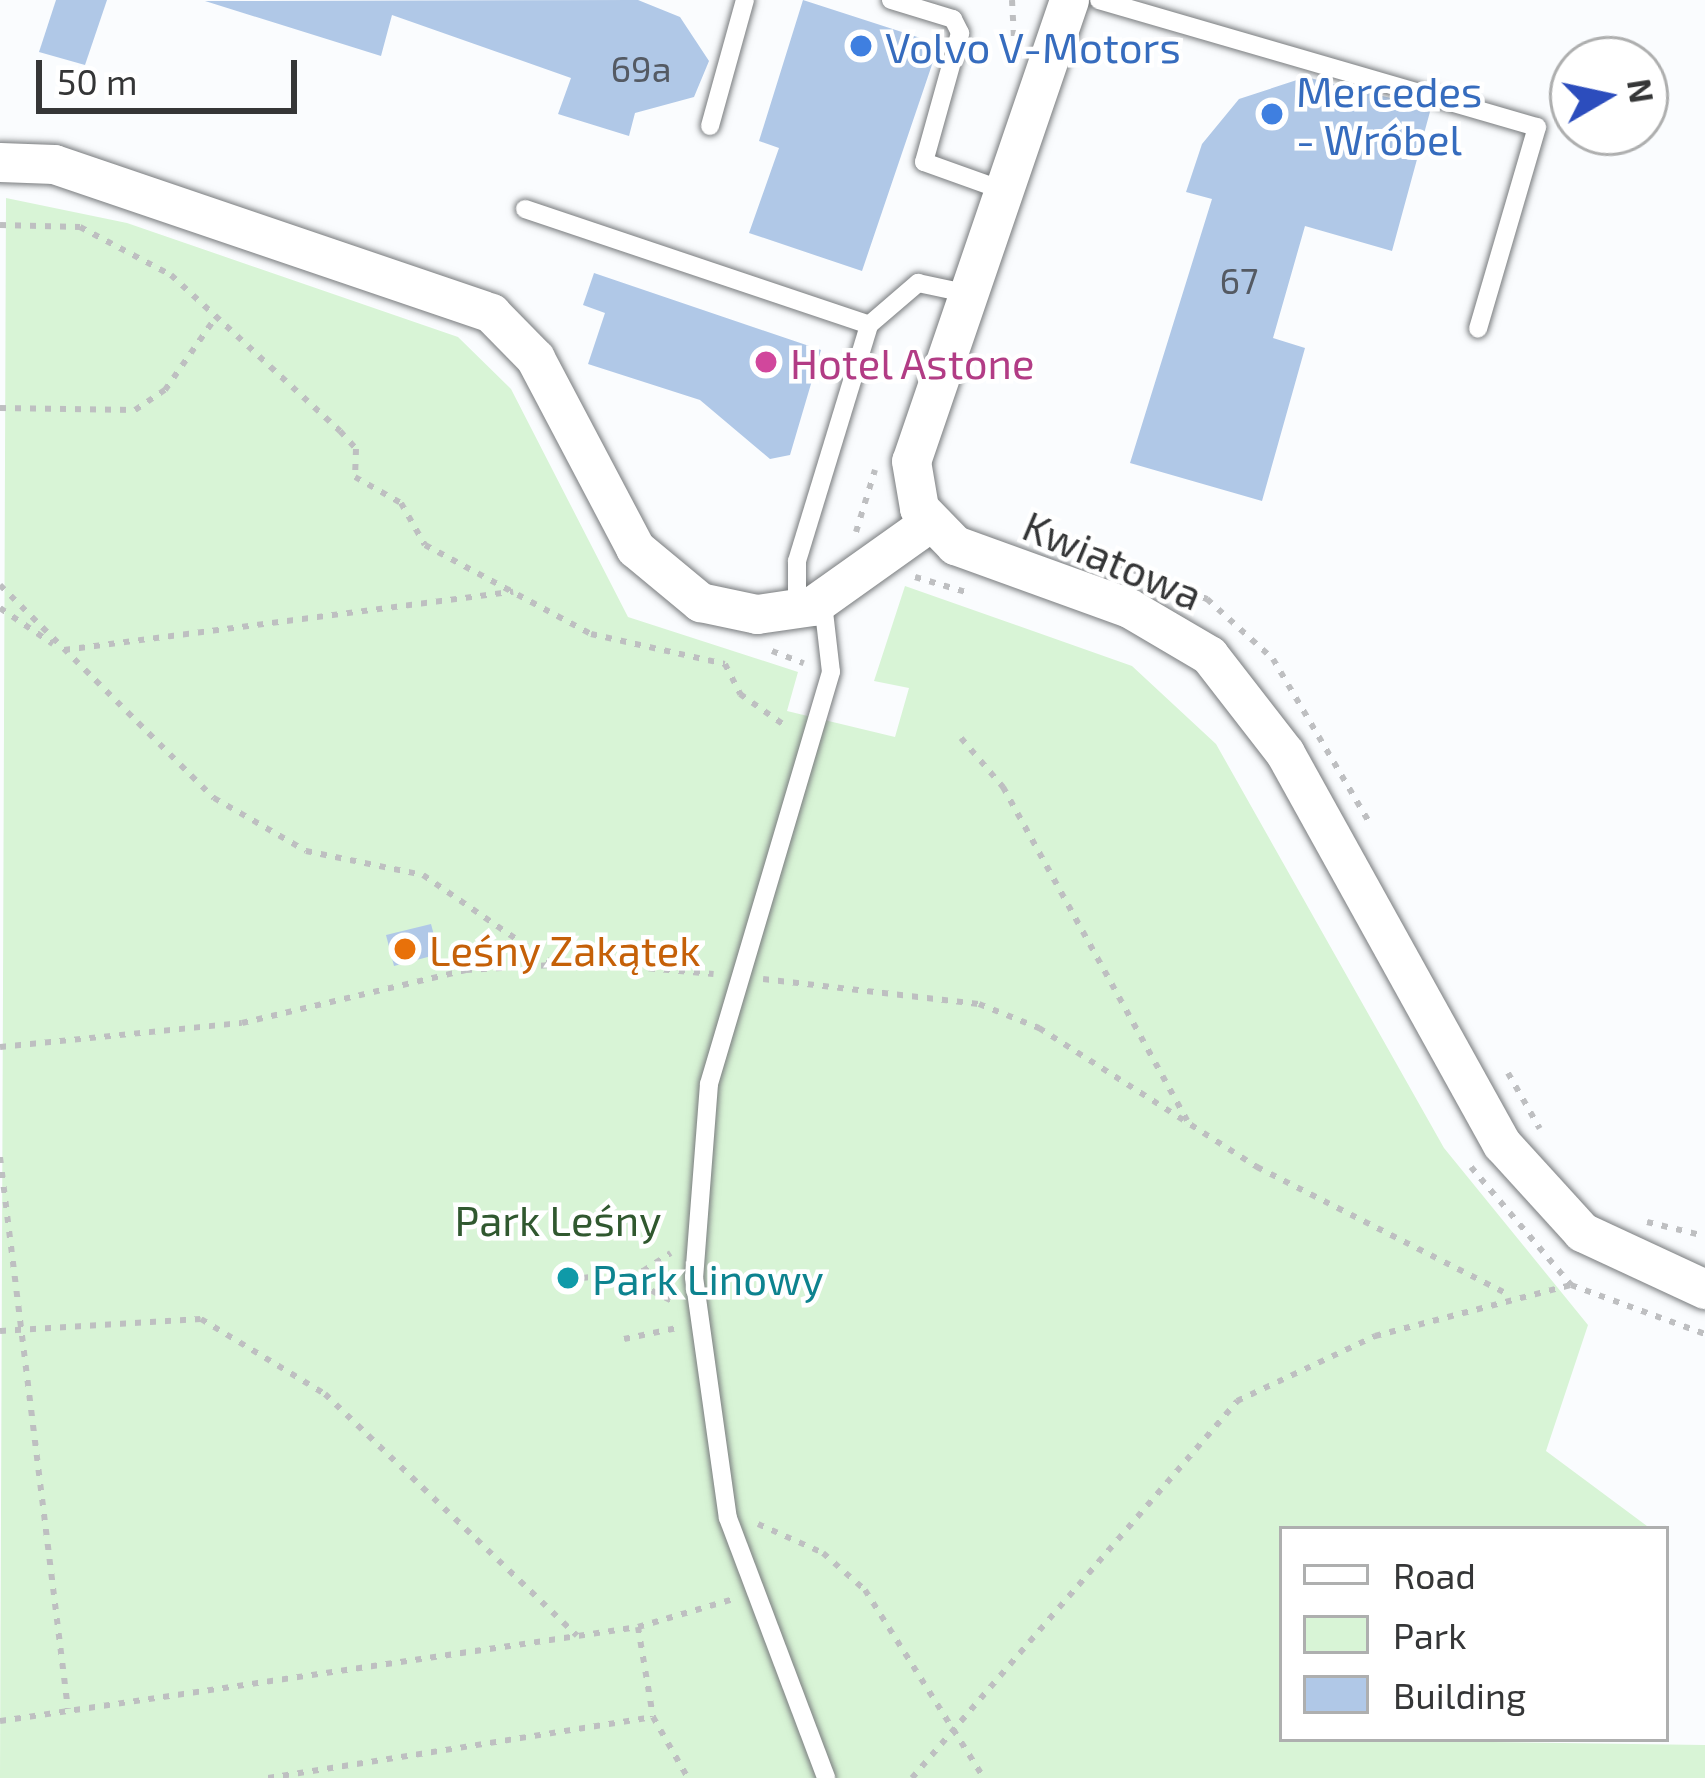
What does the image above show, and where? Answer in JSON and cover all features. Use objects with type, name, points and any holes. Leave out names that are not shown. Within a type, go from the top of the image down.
[{"type":"street","points":[[0,163],[69,169],[490,313],[535,358],[652,568],[727,611],[817,613],[929,523],[911,461],[1069,0]]},
{"type":"street","name":"Kwiatowa","points":[[929,523],[980,555],[1130,608],[1209,655],[1285,753],[1502,1144],[1582,1232],[1705,1289]]},
{"type":"lane","points":[[710,126],[746,0]]},
{"type":"lane","points":[[891,0],[952,20],[960,33],[924,162],[1002,190]]},
{"type":"lane","points":[[1099,0],[1537,127],[1478,329]]},
{"type":"lane","points":[[525,209],[869,325]]},
{"type":"lane","points":[[826,1778],[749,1594],[728,1518],[695,1339],[695,1230],[734,976],[831,672],[817,613],[796,561],[869,325],[918,283],[965,293]]},
{"type":"path","points":[[0,225],[80,227],[171,275],[340,431],[364,489],[400,503],[425,544],[590,634],[724,664],[769,721],[812,735]]},
{"type":"path","points":[[0,408],[135,410],[165,390],[215,317]]},
{"type":"path","points":[[968,593],[980,555]]},
{"type":"path","points":[[905,580],[990,600]]},
{"type":"path","points":[[0,585],[214,798],[306,851],[423,874],[554,964]]},
{"type":"path","points":[[0,608],[62,650],[512,592]]},
{"type":"path","points":[[758,643],[817,613]]},
{"type":"path","points":[[961,738],[1003,787],[1188,1124]]},
{"type":"path","points":[[0,1047],[242,1023],[466,970],[554,964],[734,976],[979,1004],[1106,1066],[1188,1124],[1507,1294]]},
{"type":"path","points":[[1460,1149],[1493,1203],[1571,1285],[1705,1334]]},
{"type":"path","points":[[0,1157],[68,1709]]},
{"type":"path","points":[[582,1278],[621,1276],[660,1263],[695,1230]]},
{"type":"path","points":[[621,1276],[694,1317]]},
{"type":"path","points":[[912,1778],[952,1720],[1238,1401],[1300,1363],[1507,1294],[1571,1285]]},
{"type":"path","points":[[0,1330],[201,1319],[325,1394],[577,1636]]},
{"type":"path","points":[[624,1339],[659,1324],[695,1339]]},
{"type":"path","points":[[728,1518],[779,1528],[865,1590],[952,1720],[984,1778]]},
{"type":"path","points":[[0,1720],[638,1627],[749,1594]]},
{"type":"path","points":[[638,1627],[653,1717],[688,1778]]},
{"type":"path","points":[[268,1778],[653,1717]]},
{"type":"green space","name":"Park Leśny","points":[[6,198],[127,223],[458,337],[511,389],[628,617],[798,672],[787,711],[895,737],[909,688],[874,681],[905,586],[1132,666],[1216,744],[1444,1148],[1588,1325],[1546,1451],[1647,1526],[1279,1526],[1279,1742],[1705,1745],[1705,1778],[0,1778]]},
{"type":"building","points":[[56,0],[107,0],[85,65],[39,52]]},
{"type":"building","points":[[638,0],[680,17],[709,61],[694,97],[635,113],[629,136],[558,114],[571,78],[392,15],[381,56],[205,1]]},
{"type":"building","points":[[803,0],[939,44],[862,271],[749,233],[779,148],[759,141]]},
{"type":"building","points":[[1306,77],[1431,108],[1392,251],[1305,226],[1273,338],[1305,348],[1262,501],[1130,463],[1212,199],[1186,192],[1202,144],[1239,99]]},
{"type":"building","points":[[594,273],[821,350],[790,455],[770,459],[700,400],[588,364],[605,313],[583,305]]},
{"type":"building","points":[[431,924],[439,954],[394,966],[386,935]]},
{"type":"place","name":"Volvo V-Motors","points":[[861,46]]},
{"type":"place","name":"Mercedes - Wróbel","points":[[1272,114]]},
{"type":"place","name":"Hotel Astone","points":[[766,362]]},
{"type":"place","name":"Leśny Zakątek","points":[[405,949]]},
{"type":"place","name":"Park Linowy","points":[[568,1278]]}]
